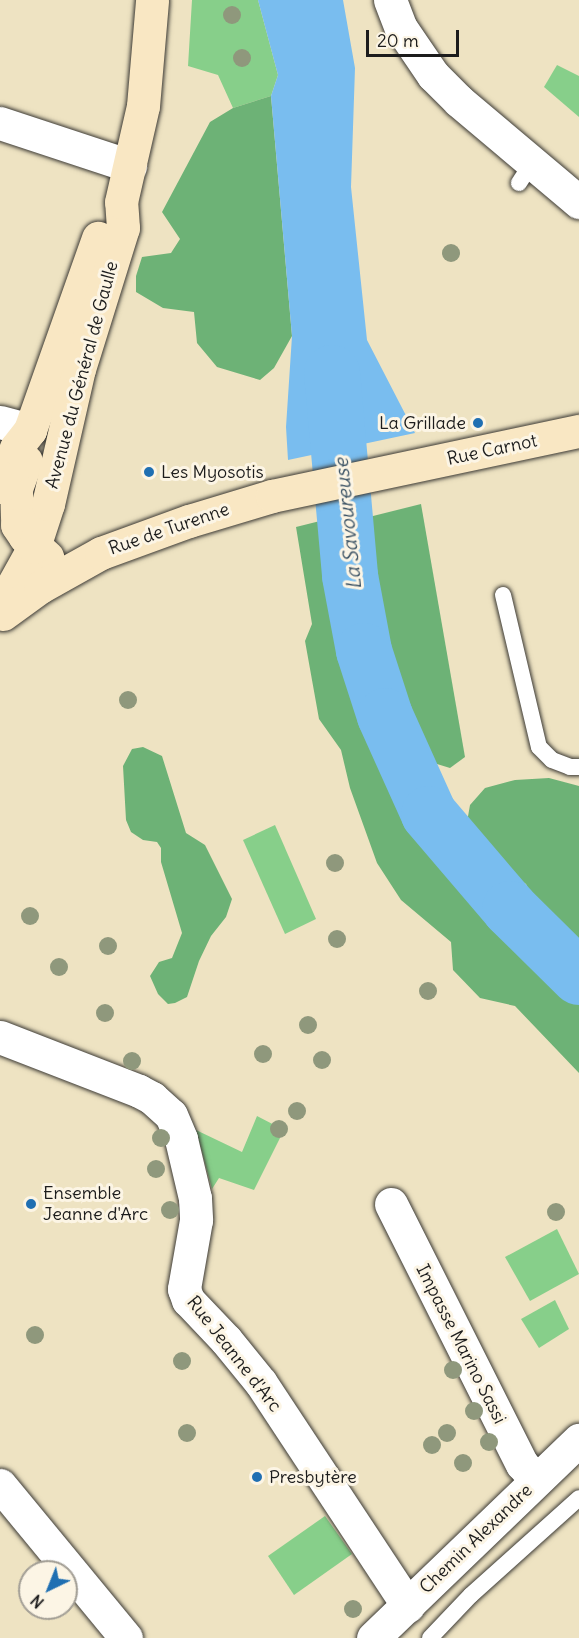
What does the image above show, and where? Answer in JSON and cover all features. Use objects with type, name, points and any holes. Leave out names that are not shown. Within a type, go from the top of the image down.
[{"type":"main road","name":"Avenue du Général de Gaulle","points":[[0,608],[34,547],[48,504],[80,369],[123,228],[120,202],[143,106],[152,0]]},
{"type":"main road","name":"Avenue du Général de Gaulle","points":[[15,426],[104,221],[120,202]]},
{"type":"main road","points":[[0,487],[16,448],[15,426]]},
{"type":"main road","points":[[15,426],[30,449],[16,488],[14,514],[16,525],[34,547],[69,570]]},
{"type":"main road","name":"Rue Carnot","points":[[272,496],[579,431]]},
{"type":"main road","name":"Rue de Turenne","points":[[0,616],[40,587],[101,553],[189,521],[272,496]]},
{"type":"street","points":[[390,0],[401,28],[434,75],[526,173],[579,202]]},
{"type":"street","points":[[0,123],[130,166]]},
{"type":"street","name":"Rue Jeanne d'Arc","points":[[0,1036],[139,1091],[152,1098],[171,1115],[181,1139],[195,1198],[196,1220],[184,1289],[188,1300],[226,1340],[261,1383],[408,1606]]},
{"type":"street","name":"Impasse Marino Sassi","points":[[391,1204],[522,1464],[536,1480]]},
{"type":"street","name":"Chemin Alexandre","points":[[373,1638],[579,1440]]},
{"type":"street","points":[[0,1485],[126,1638]]},
{"type":"lane","points":[[504,595],[539,747],[552,760],[570,767],[579,767]]},
{"type":"lane","points":[[430,1638],[471,1595],[579,1498]]},
{"type":"green space","points":[[192,0],[258,0],[278,75],[271,96],[233,108],[218,75],[188,66]]},
{"type":"green space","points":[[557,65],[579,76],[579,117],[544,87]]},
{"type":"green space","points":[[271,96],[292,336],[274,368],[260,380],[217,367],[197,343],[194,312],[163,308],[136,292],[136,276],[142,257],[171,253],[180,239],[162,212],[210,122],[233,108]]},
{"type":"green space","points":[[421,504],[465,757],[450,768],[424,760],[401,721],[373,612],[369,517]]},
{"type":"green space","points":[[324,520],[332,541],[331,609],[345,645],[361,712],[375,729],[396,768],[399,794],[407,817],[446,849],[462,880],[495,899],[535,946],[579,965],[579,1073],[515,1006],[480,998],[453,970],[451,942],[401,900],[377,863],[350,788],[341,750],[319,719],[305,641],[312,624],[296,527]]},
{"type":"green space","points":[[143,747],[162,756],[186,833],[205,845],[232,899],[226,917],[211,936],[199,961],[187,997],[168,1004],[158,994],[150,976],[159,962],[172,958],[182,933],[161,862],[161,848],[157,842],[143,840],[131,832],[126,820],[123,766],[132,749]]},
{"type":"green space","points":[[549,778],[579,786],[579,960],[555,928],[538,911],[526,884],[493,862],[467,822],[470,805],[485,788],[515,780]]},
{"type":"green space","points":[[275,825],[316,919],[285,934],[243,840]]},
{"type":"green space","points":[[257,1116],[284,1130],[254,1190],[219,1178],[212,1189],[196,1130],[242,1152]]},
{"type":"green space","points":[[557,1229],[579,1274],[530,1301],[505,1257]]},
{"type":"green space","points":[[555,1300],[569,1329],[539,1348],[521,1319]]},
{"type":"green space","points":[[325,1516],[352,1554],[294,1595],[268,1556]]},
{"type":"water","points":[[258,0],[343,0],[355,68],[351,187],[367,340],[415,433],[288,460],[286,427],[292,336],[271,96],[278,75]]},
{"type":"waterway","name":"La Savoureuse","points":[[332,373],[350,576],[364,651],[385,716],[429,814],[510,909],[579,977]]},
{"type":"place","name":"La Grillade","points":[[478,423]]},
{"type":"place","name":"Les Myosotis","points":[[149,472]]},
{"type":"place","name":"Ensemble Jeanne d'Arc","points":[[31,1204]]},
{"type":"place","name":"Presbytère","points":[[257,1477]]}]
